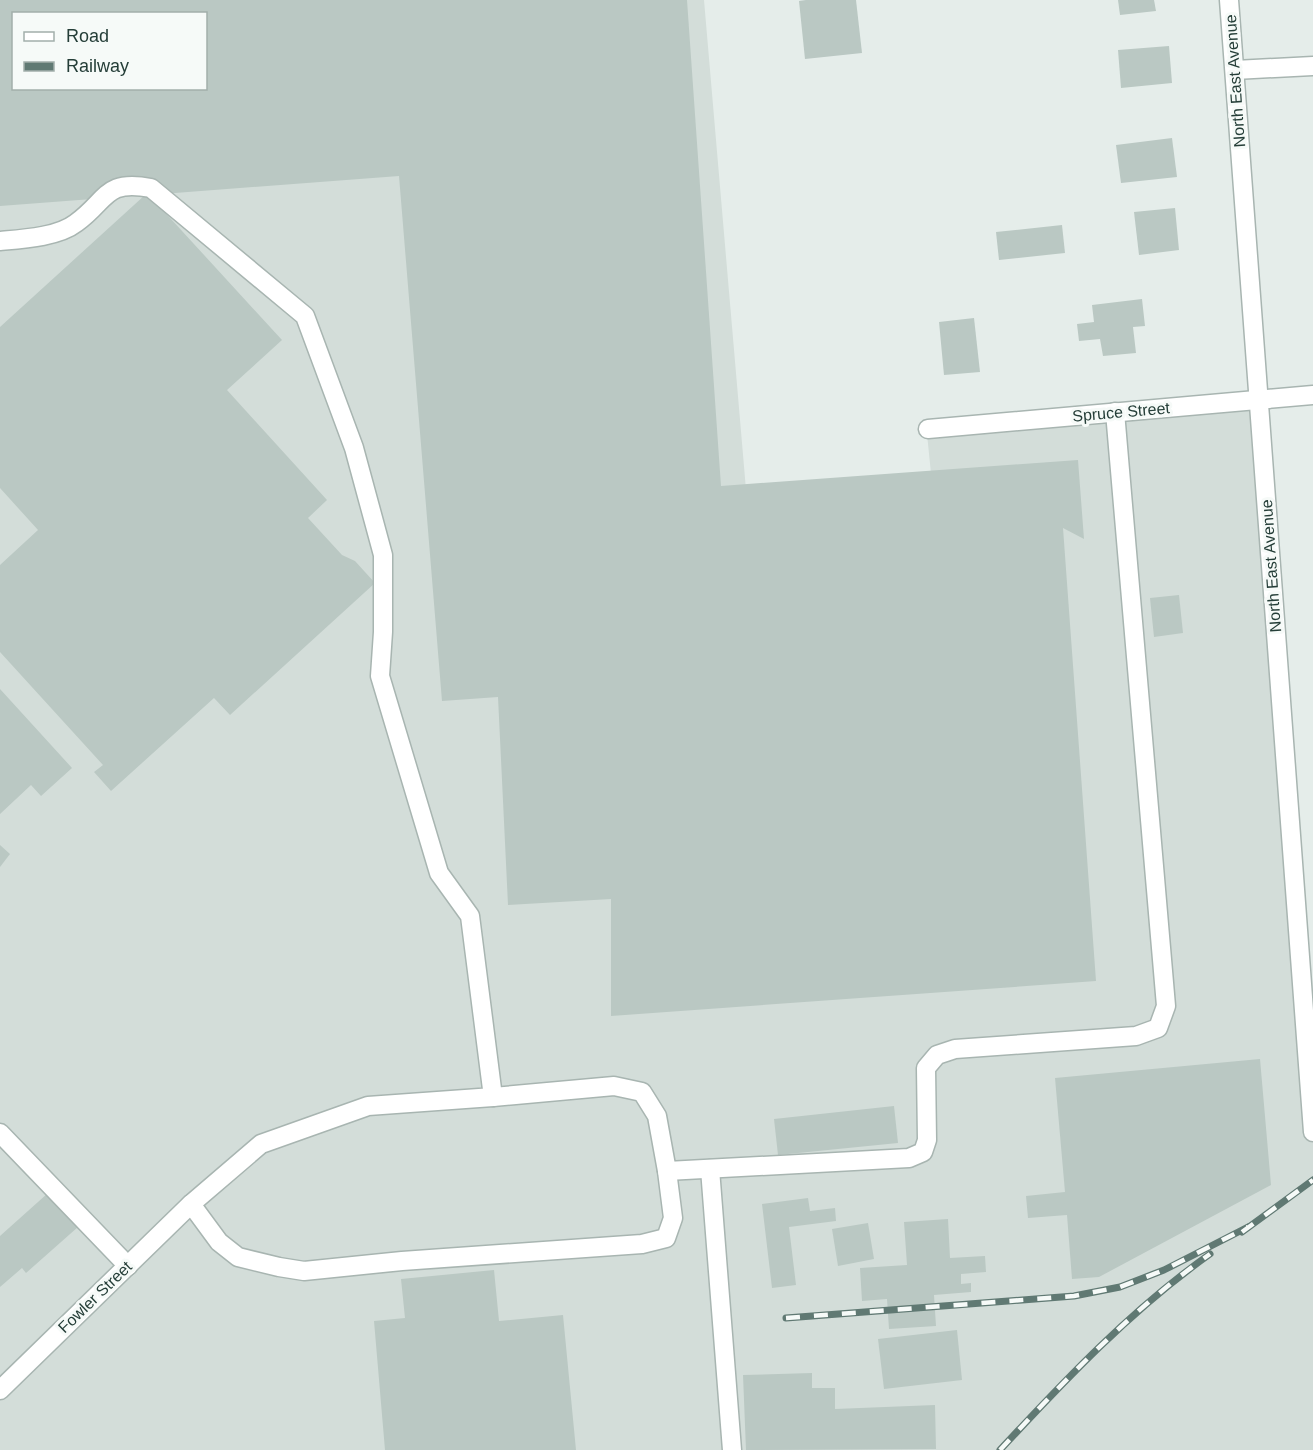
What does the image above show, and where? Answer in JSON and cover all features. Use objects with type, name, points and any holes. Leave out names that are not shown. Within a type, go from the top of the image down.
[{"type":"street","name":"North East Avenue","points":[[1229,0],[1313,1132]]},
{"type":"street","points":[[1235,70],[1313,66]]},
{"type":"street","points":[[0,241],[37,238],[75,224],[112,190],[131,184],[151,188],[305,316],[354,448],[383,555],[383,632],[380,676],[439,873],[470,916],[493,1097]]},
{"type":"street","name":"Spruce Street","points":[[928,429],[1313,395]]},
{"type":"street","points":[[667,1171],[909,1158],[924,1152],[927,1140],[926,1068],[937,1055],[955,1049],[1136,1036],[1158,1028],[1166,1006],[1115,412]]},
{"type":"street","name":"Fowler Street","points":[[0,1390],[191,1204],[261,1144],[368,1106],[614,1086],[642,1092],[657,1116],[673,1218],[666,1238],[642,1244],[402,1261],[304,1271],[238,1257],[219,1242],[191,1204]]},
{"type":"street","points":[[0,1133],[128,1266]]},
{"type":"street","points":[[710,1169],[732,1450]]},
{"type":"shaded area","points":[[0,0],[704,0],[757,618],[944,602],[927,434],[1261,404],[1313,1046],[1313,1450],[0,1450]]},
{"type":"building","points":[[0,0],[687,0],[721,486],[1078,460],[1084,539],[1063,528],[1096,981],[611,1016],[611,899],[508,905],[498,697],[442,701],[399,176],[149,195],[282,340],[227,390],[327,500],[308,518],[342,555],[355,561],[375,583],[230,715],[214,698],[111,791],[94,772],[103,765],[0,652],[0,565],[38,530],[0,488],[0,327],[145,195],[0,206]]},
{"type":"building","points":[[856,0],[862,53],[805,59],[799,1]]},
{"type":"building","points":[[1118,0],[1154,0],[1156,11],[1120,15]]},
{"type":"building","points":[[1169,46],[1172,83],[1121,88],[1118,50]]},
{"type":"building","points":[[1172,138],[1177,177],[1121,183],[1116,145]]},
{"type":"building","points":[[1175,208],[1179,250],[1139,255],[1134,212]]},
{"type":"building","points":[[1062,225],[1065,253],[999,260],[996,232]]},
{"type":"building","points":[[1142,299],[1145,326],[1133,327],[1136,353],[1103,356],[1100,339],[1079,341],[1077,324],[1094,322],[1092,305]]},
{"type":"building","points":[[974,318],[980,372],[944,375],[939,322]]},
{"type":"building","points":[[1179,595],[1183,633],[1154,637],[1150,598]]},
{"type":"building","points":[[0,689],[72,768],[41,796],[31,785],[0,814]]},
{"type":"building","points":[[0,845],[10,854],[0,867]]},
{"type":"building","points":[[1260,1059],[1271,1185],[1099,1277],[1072,1279],[1067,1215],[1028,1218],[1026,1196],[1065,1192],[1055,1078]]},
{"type":"building","points":[[894,1106],[898,1143],[778,1155],[774,1119]]},
{"type":"building","points":[[57,1185],[87,1219],[26,1273],[22,1268],[0,1287],[0,1236]]},
{"type":"building","points":[[808,1198],[810,1211],[835,1208],[836,1221],[789,1227],[796,1285],[772,1288],[762,1204]]},
{"type":"building","points":[[948,1219],[950,1258],[985,1256],[986,1272],[961,1274],[961,1284],[971,1283],[971,1292],[934,1295],[936,1326],[889,1329],[887,1299],[862,1301],[860,1268],[907,1265],[904,1222]]},
{"type":"building","points":[[868,1223],[874,1259],[838,1266],[832,1229]]},
{"type":"building","points":[[494,1270],[499,1321],[563,1315],[576,1450],[385,1450],[374,1321],[405,1318],[401,1279]]},
{"type":"building","points":[[957,1330],[962,1380],[884,1389],[878,1339]]},
{"type":"building","points":[[812,1373],[812,1388],[835,1388],[835,1409],[935,1405],[936,1449],[746,1450],[743,1375]]},
{"type":"railway","points":[[1242,1232],[1313,1180]]},
{"type":"railway","points":[[786,1318],[1074,1296],[1120,1287],[1164,1270],[1248,1227]]},
{"type":"railway","points":[[1000,1450],[1074,1372],[1126,1322],[1210,1254]]}]
